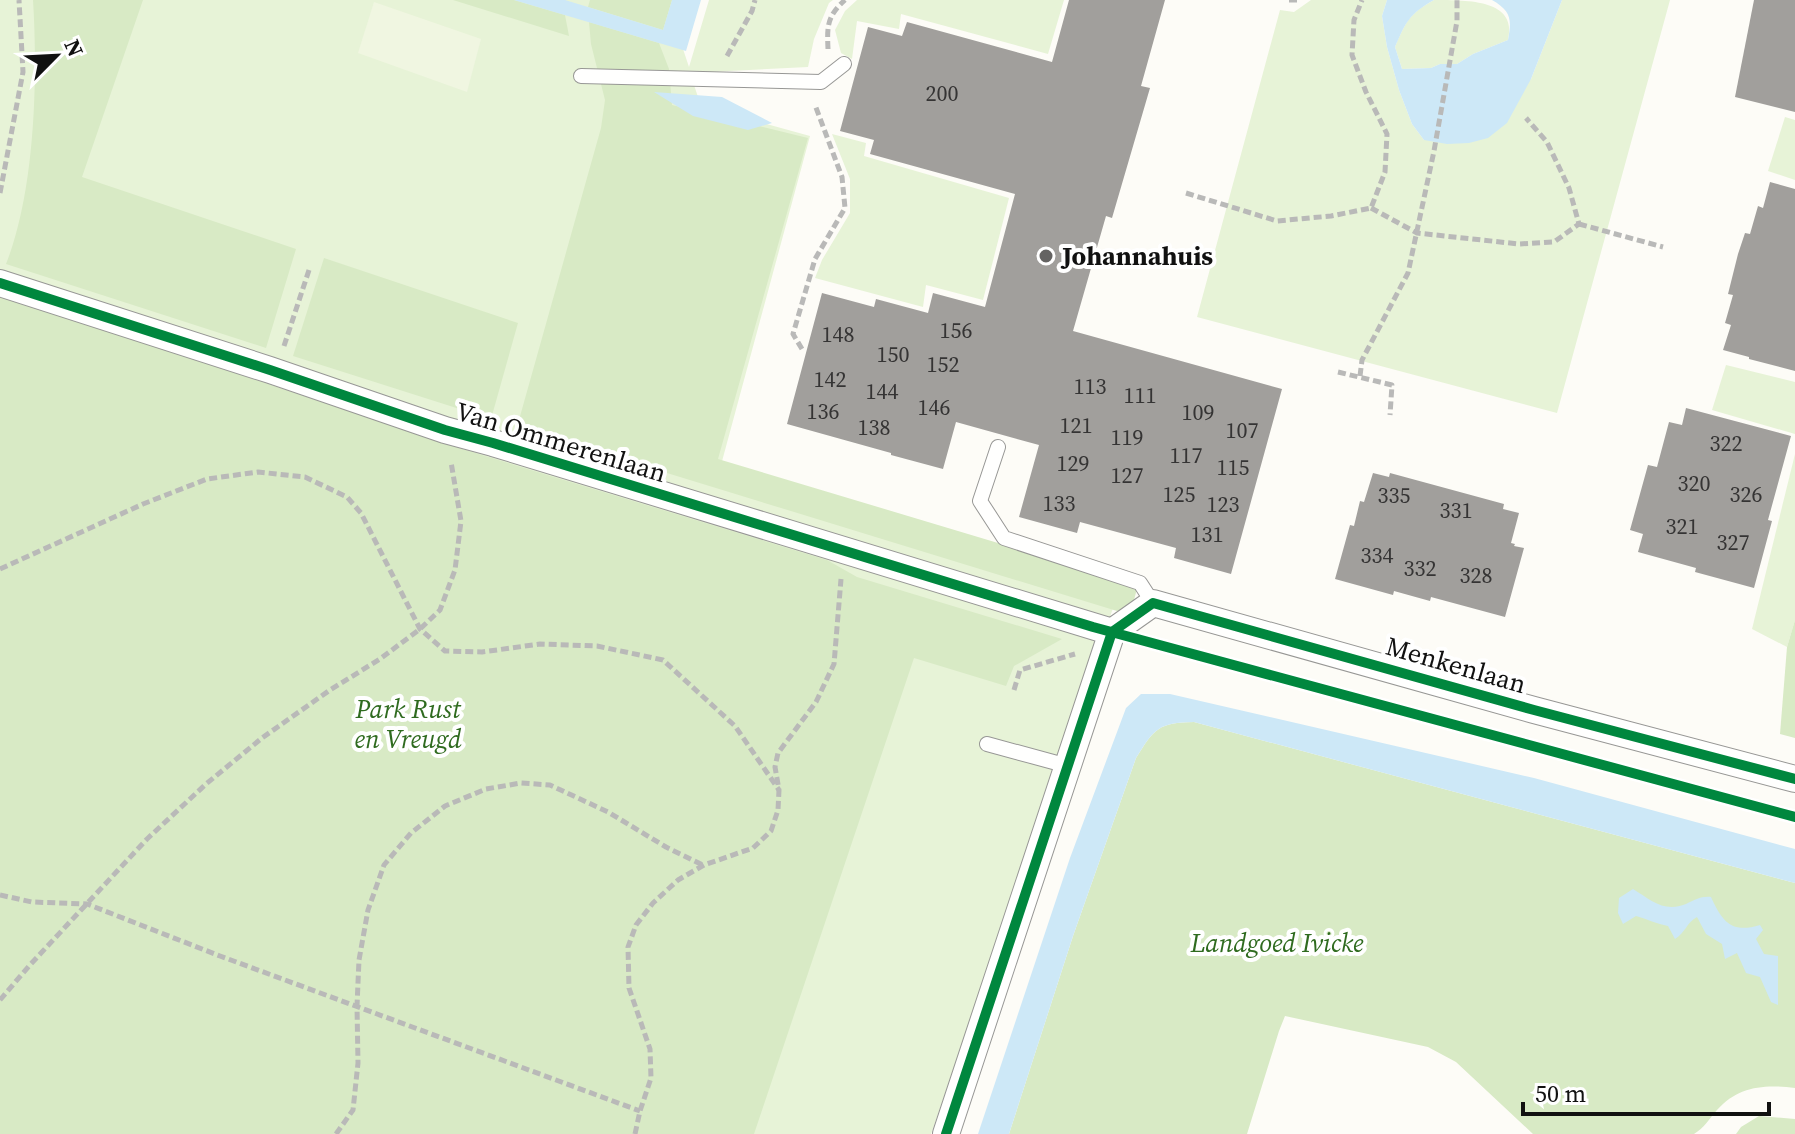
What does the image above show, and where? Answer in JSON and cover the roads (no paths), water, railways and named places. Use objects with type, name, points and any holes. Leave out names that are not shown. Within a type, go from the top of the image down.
[{"type":"street","name":"Van Ommerenlaan","points":[[0,283],[445,430],[1112,632]]},
{"type":"street","points":[[946,1134],[1112,632],[1153,603]]},
{"type":"street","name":"Menkenlaan","points":[[1153,603],[1534,710],[1795,779]]},
{"type":"lane","points":[[581,76],[821,82],[844,64]]},
{"type":"lane","points":[[998,447],[980,501],[1004,538],[1140,583],[1153,603]]},
{"type":"lane","points":[[987,744],[1068,766]]},
{"type":"water","points":[[514,0],[565,0],[663,30],[672,0],[701,0],[686,51]]},
{"type":"water","points":[[1387,0],[1434,0],[1414,14],[1399,38],[1395,47],[1402,69],[1457,64],[1508,40],[1509,16],[1492,0],[1562,0],[1531,79],[1507,123],[1488,138],[1447,144],[1424,140],[1412,124],[1387,47],[1382,16]]},
{"type":"water","points":[[654,92],[722,97],[772,123],[748,130],[693,116]]},
{"type":"water","points":[[1141,694],[1170,694],[1534,778],[1795,849],[1795,883],[1194,722],[1165,726],[1153,734],[1136,758],[1073,936],[1009,1134],[978,1134],[1070,858],[1126,708]]},
{"type":"water","points":[[1633,889],[1658,904],[1671,907],[1711,897],[1719,913],[1729,923],[1742,928],[1760,925],[1763,930],[1756,939],[1764,954],[1778,956],[1778,1005],[1771,1002],[1760,977],[1746,973],[1737,953],[1725,959],[1722,944],[1706,934],[1697,917],[1675,939],[1668,926],[1636,916],[1623,924],[1618,913],[1619,898]]},
{"type":"place","name":"Johannahuis","points":[[1046,256]]},
{"type":"park label","name":"Park Rust en Vreugd","points":[[408,724]]},
{"type":"park label","name":"Landgoed Ivicke","points":[[1277,943]]}]
